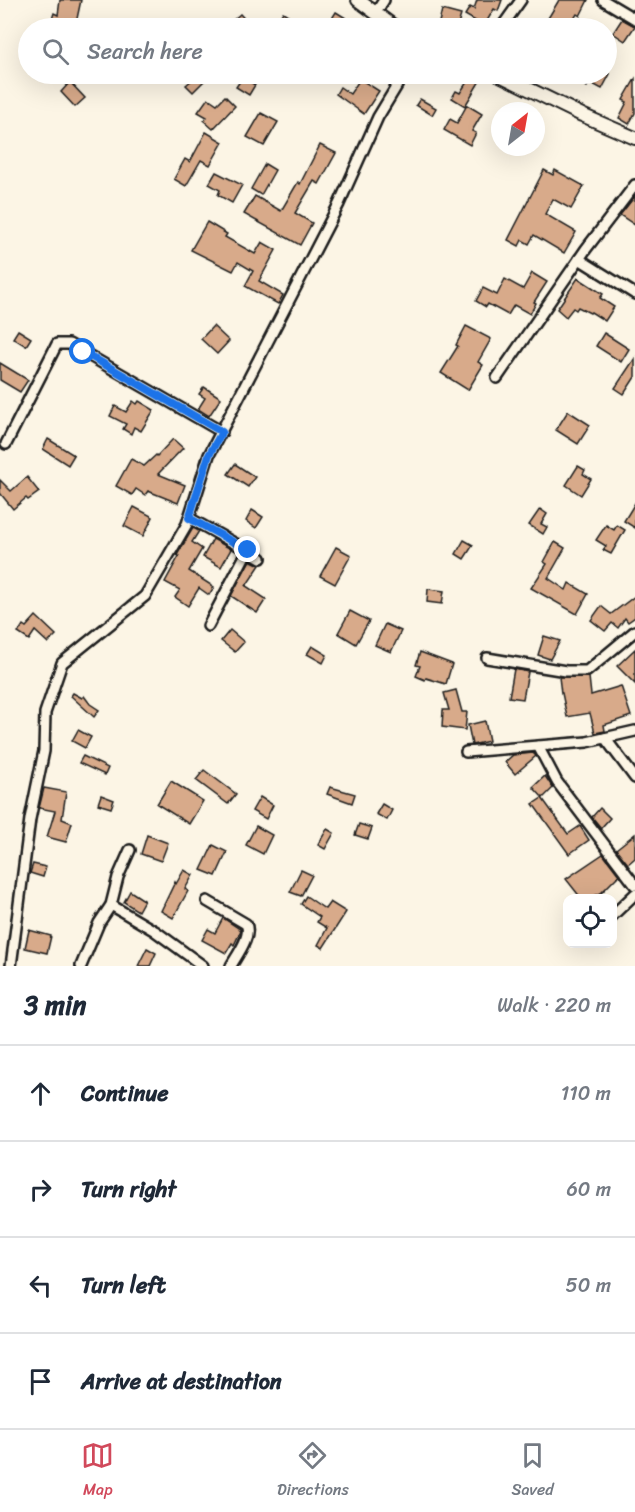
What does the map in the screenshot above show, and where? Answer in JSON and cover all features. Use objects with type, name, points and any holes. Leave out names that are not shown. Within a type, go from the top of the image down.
[{"type":"street","points":[[358,0],[381,18]]},
{"type":"street","points":[[375,14],[384,0]]},
{"type":"street","points":[[508,18],[522,0]]},
{"type":"street","points":[[603,0],[635,19]]},
{"type":"street","points":[[11,966],[30,819],[44,751],[45,713],[62,663],[145,596],[189,518],[209,455],[330,222],[378,117],[398,84]]},
{"type":"street","points":[[518,84],[635,138]]},
{"type":"street","points":[[497,378],[579,259],[635,185]]},
{"type":"street","points":[[579,259],[635,294]]},
{"type":"street","points":[[6,444],[57,344],[69,344],[222,432]]},
{"type":"street","points":[[189,518],[261,558]]},
{"type":"street","points":[[208,626],[248,550]]},
{"type":"street","points":[[487,657],[566,671],[587,671],[635,631]]},
{"type":"street","points":[[466,752],[586,742],[635,731]]},
{"type":"street","points":[[604,738],[635,778]]},
{"type":"street","points":[[538,746],[557,782],[635,885]]},
{"type":"street","points":[[81,966],[99,923],[111,905],[118,877],[130,850]]},
{"type":"street","points":[[617,911],[635,894]]},
{"type":"street","points":[[207,901],[249,928],[231,966]]},
{"type":"street","points":[[111,905],[163,936],[203,966]]},
{"type":"building","points":[[60,0],[81,0],[77,18],[52,18],[54,13],[58,15]]},
{"type":"building","points":[[477,0],[502,0],[498,11],[494,9],[489,18],[470,18],[465,15],[470,7],[474,9]]},
{"type":"building","points":[[559,0],[588,0],[580,16],[577,14],[574,18],[548,18]]},
{"type":"building","points":[[442,10],[461,15],[460,18],[440,18]]},
{"type":"building","points":[[283,12],[292,18],[279,18]]},
{"type":"building","points":[[336,12],[346,18],[332,18]]},
{"type":"building","points":[[622,19],[635,26],[625,41],[617,36],[617,27]]},
{"type":"building","points":[[635,79],[635,113],[629,124],[619,118],[627,102],[623,100]]},
{"type":"building","points":[[68,84],[72,84],[85,98],[75,107],[61,92]]},
{"type":"building","points":[[187,84],[201,84],[193,92]]},
{"type":"building","points":[[238,84],[255,85],[249,95],[236,87]]},
{"type":"building","points":[[357,84],[368,84],[379,91],[364,114],[336,94],[340,87],[350,94]]},
{"type":"building","points":[[466,84],[478,84],[465,106],[452,98],[456,91],[460,93]]},
{"type":"building","points":[[593,84],[605,84],[602,89]]},
{"type":"building","points":[[225,96],[235,106],[213,129],[204,121],[207,117],[198,112],[208,98],[217,104]]},
{"type":"building","points":[[420,99],[436,108],[432,115],[416,105]]},
{"type":"building","points":[[467,105],[482,114],[472,131],[476,133],[470,145],[444,130],[450,119],[457,123]]},
{"type":"building","points":[[261,113],[278,122],[264,146],[247,137]]},
{"type":"building","points":[[206,132],[223,142],[210,165],[201,160],[186,186],[174,179],[185,159],[190,162]]},
{"type":"building","points":[[320,145],[336,153],[319,184],[314,181],[295,213],[312,223],[300,245],[244,214],[255,196],[281,211],[298,182],[300,184]]},
{"type":"building","points":[[265,164],[275,170],[261,195],[251,189]]},
{"type":"building","points":[[544,170],[553,175],[555,170],[584,186],[571,209],[553,199],[545,214],[576,232],[564,253],[534,235],[529,244],[522,240],[519,246],[508,240]]},
{"type":"building","points":[[216,172],[242,185],[232,203],[218,195],[220,190],[209,184]]},
{"type":"building","points":[[635,196],[635,225],[620,215]]},
{"type":"building","points":[[207,222],[227,234],[225,237],[255,254],[262,242],[276,250],[259,281],[283,295],[278,304],[245,286],[253,271],[238,262],[233,271],[191,250]]},
{"type":"building","points":[[532,273],[547,282],[534,302],[536,303],[530,314],[514,305],[508,315],[488,304],[486,307],[476,301],[483,288],[497,295],[505,279],[523,289]]},
{"type":"building","points":[[578,278],[603,294],[600,298],[614,307],[605,321],[578,307],[576,310],[573,308],[566,317],[557,309]]},
{"type":"building","points":[[213,326],[229,341],[217,354],[201,339]]},
{"type":"building","points":[[466,326],[491,339],[478,362],[483,365],[468,390],[441,373],[458,346],[456,345]]},
{"type":"building","points":[[18,330],[31,338],[26,346],[13,338]]},
{"type":"building","points":[[604,333],[629,349],[621,362],[596,346]]},
{"type":"building","points":[[635,358],[635,377],[624,394],[615,388]]},
{"type":"building","points":[[0,363],[28,380],[20,392],[0,380]]},
{"type":"building","points":[[204,387],[221,398],[209,416],[198,409],[205,398],[199,394]]},
{"type":"building","points":[[133,401],[137,404],[139,401],[154,410],[141,431],[134,427],[131,434],[123,429],[126,424],[110,416],[115,406],[126,412]]},
{"type":"building","points":[[568,411],[590,425],[578,444],[556,430]]},
{"type":"building","points":[[48,439],[74,455],[68,465],[43,449]]},
{"type":"building","points":[[173,439],[183,448],[158,474],[185,485],[178,503],[148,491],[145,495],[136,489],[132,495],[116,486],[131,459],[144,466]]},
{"type":"building","points":[[235,464],[255,477],[248,487],[228,474]]},
{"type":"building","points":[[578,466],[585,470],[583,474],[591,479],[581,495],[566,485]]},
{"type":"building","points":[[27,477],[39,492],[28,500],[26,498],[13,509],[0,493],[0,480],[11,491]]},
{"type":"building","points":[[635,503],[635,528],[624,521]]},
{"type":"building","points":[[134,507],[153,517],[143,536],[124,526]]},
{"type":"building","points":[[540,509],[547,514],[541,524],[547,527],[543,534],[529,525]]},
{"type":"building","points":[[252,510],[263,517],[256,528],[246,521]]},
{"type":"building","points":[[606,525],[614,530],[617,525],[625,530],[611,554],[603,550],[606,546],[596,540]]},
{"type":"building","points":[[193,528],[199,531],[192,542],[202,549],[189,571],[214,587],[209,595],[199,588],[188,606],[175,597],[180,590],[165,582]]},
{"type":"building","points":[[213,539],[231,549],[221,567],[203,557]]},
{"type":"building","points":[[464,540],[473,545],[464,559],[456,554]]},
{"type":"building","points":[[555,542],[565,548],[548,578],[566,590],[569,583],[588,594],[577,614],[531,588],[547,564],[544,562]]},
{"type":"building","points":[[336,547],[351,555],[335,584],[320,576]]},
{"type":"building","points":[[250,560],[260,565],[246,586],[266,599],[257,613],[231,596]]},
{"type":"building","points":[[428,589],[444,591],[442,604],[427,602]]},
{"type":"building","points":[[635,596],[635,617],[628,622],[625,618],[618,628],[612,623],[605,631],[591,620],[601,606],[611,614]]},
{"type":"building","points":[[350,611],[369,621],[356,644],[338,633]]},
{"type":"building","points":[[36,616],[56,635],[48,643],[35,631],[29,640],[18,633],[23,625],[26,627]]},
{"type":"building","points":[[385,624],[401,631],[391,652],[375,645]]},
{"type":"building","points":[[230,630],[244,642],[235,652],[221,641]]},
{"type":"building","points":[[544,636],[560,641],[550,659],[538,655]]},
{"type":"building","points":[[312,646],[327,655],[323,663],[307,654]]},
{"type":"building","points":[[635,649],[635,684],[617,666]]},
{"type":"building","points":[[420,652],[452,664],[446,684],[416,676],[420,666],[416,665]]},
{"type":"building","points":[[514,669],[528,672],[523,699],[509,697]]},
{"type":"building","points":[[559,677],[589,677],[591,695],[621,686],[631,716],[604,725],[605,731],[595,733],[590,713],[567,717]]},
{"type":"building","points":[[456,690],[462,712],[467,712],[465,730],[442,727],[443,710],[449,710],[444,693]]},
{"type":"building","points":[[73,693],[82,698],[84,696],[99,710],[94,717],[71,696]]},
{"type":"building","points":[[485,721],[489,741],[472,745],[468,725]]},
{"type":"building","points":[[78,730],[91,737],[85,748],[72,741]]},
{"type":"building","points":[[533,753],[536,756],[515,774],[505,762],[513,755]]},
{"type":"building","points":[[83,756],[108,768],[105,775],[79,763]]},
{"type":"building","points":[[204,770],[236,794],[228,804],[196,780]]},
{"type":"building","points":[[545,776],[553,788],[543,798],[533,787]]},
{"type":"building","points":[[171,781],[203,801],[189,824],[157,804]]},
{"type":"building","points":[[330,787],[355,794],[352,803],[327,794]]},
{"type":"building","points":[[44,788],[66,792],[62,819],[72,823],[66,842],[47,837],[55,811],[39,808]]},
{"type":"building","points":[[101,795],[114,800],[111,808],[98,804]]},
{"type":"building","points":[[260,797],[273,805],[266,819],[252,811]]},
{"type":"building","points":[[542,798],[568,834],[580,826],[589,840],[569,854],[533,804]]},
{"type":"building","points":[[382,804],[392,810],[387,820],[376,814]]},
{"type":"building","points":[[600,808],[610,818],[601,828],[592,817]]},
{"type":"building","points":[[359,824],[372,828],[368,839],[355,835]]},
{"type":"building","points":[[256,826],[272,835],[263,854],[246,845]]},
{"type":"building","points":[[327,829],[334,833],[325,849],[318,845]]},
{"type":"building","points":[[635,834],[635,858],[628,864],[616,849]]},
{"type":"building","points":[[147,835],[168,843],[161,861],[141,854]]},
{"type":"building","points":[[213,845],[227,852],[216,876],[201,870]]},
{"type":"building","points":[[603,854],[619,875],[599,894],[578,894],[566,879]]},
{"type":"building","points":[[33,864],[46,867],[43,877],[30,873]]},
{"type":"building","points":[[184,870],[193,875],[185,889],[188,891],[173,918],[161,911],[175,882],[176,884]]},
{"type":"building","points":[[301,870],[312,875],[301,896],[290,892]]},
{"type":"building","points":[[130,891],[144,900],[138,911],[124,902]]},
{"type":"building","points":[[306,896],[325,909],[330,902],[346,912],[323,948],[318,945],[327,928],[317,922],[320,917],[301,904]]},
{"type":"building","points":[[223,918],[241,930],[234,945],[232,943],[226,953],[202,940],[208,929],[215,933]]},
{"type":"building","points":[[29,930],[51,936],[47,953],[25,948]]},
{"type":"building","points":[[147,948],[156,953],[150,966],[138,966]]},
{"type":"route","points":[[83,352],[222,432],[209,455],[189,518],[248,550]]}]
